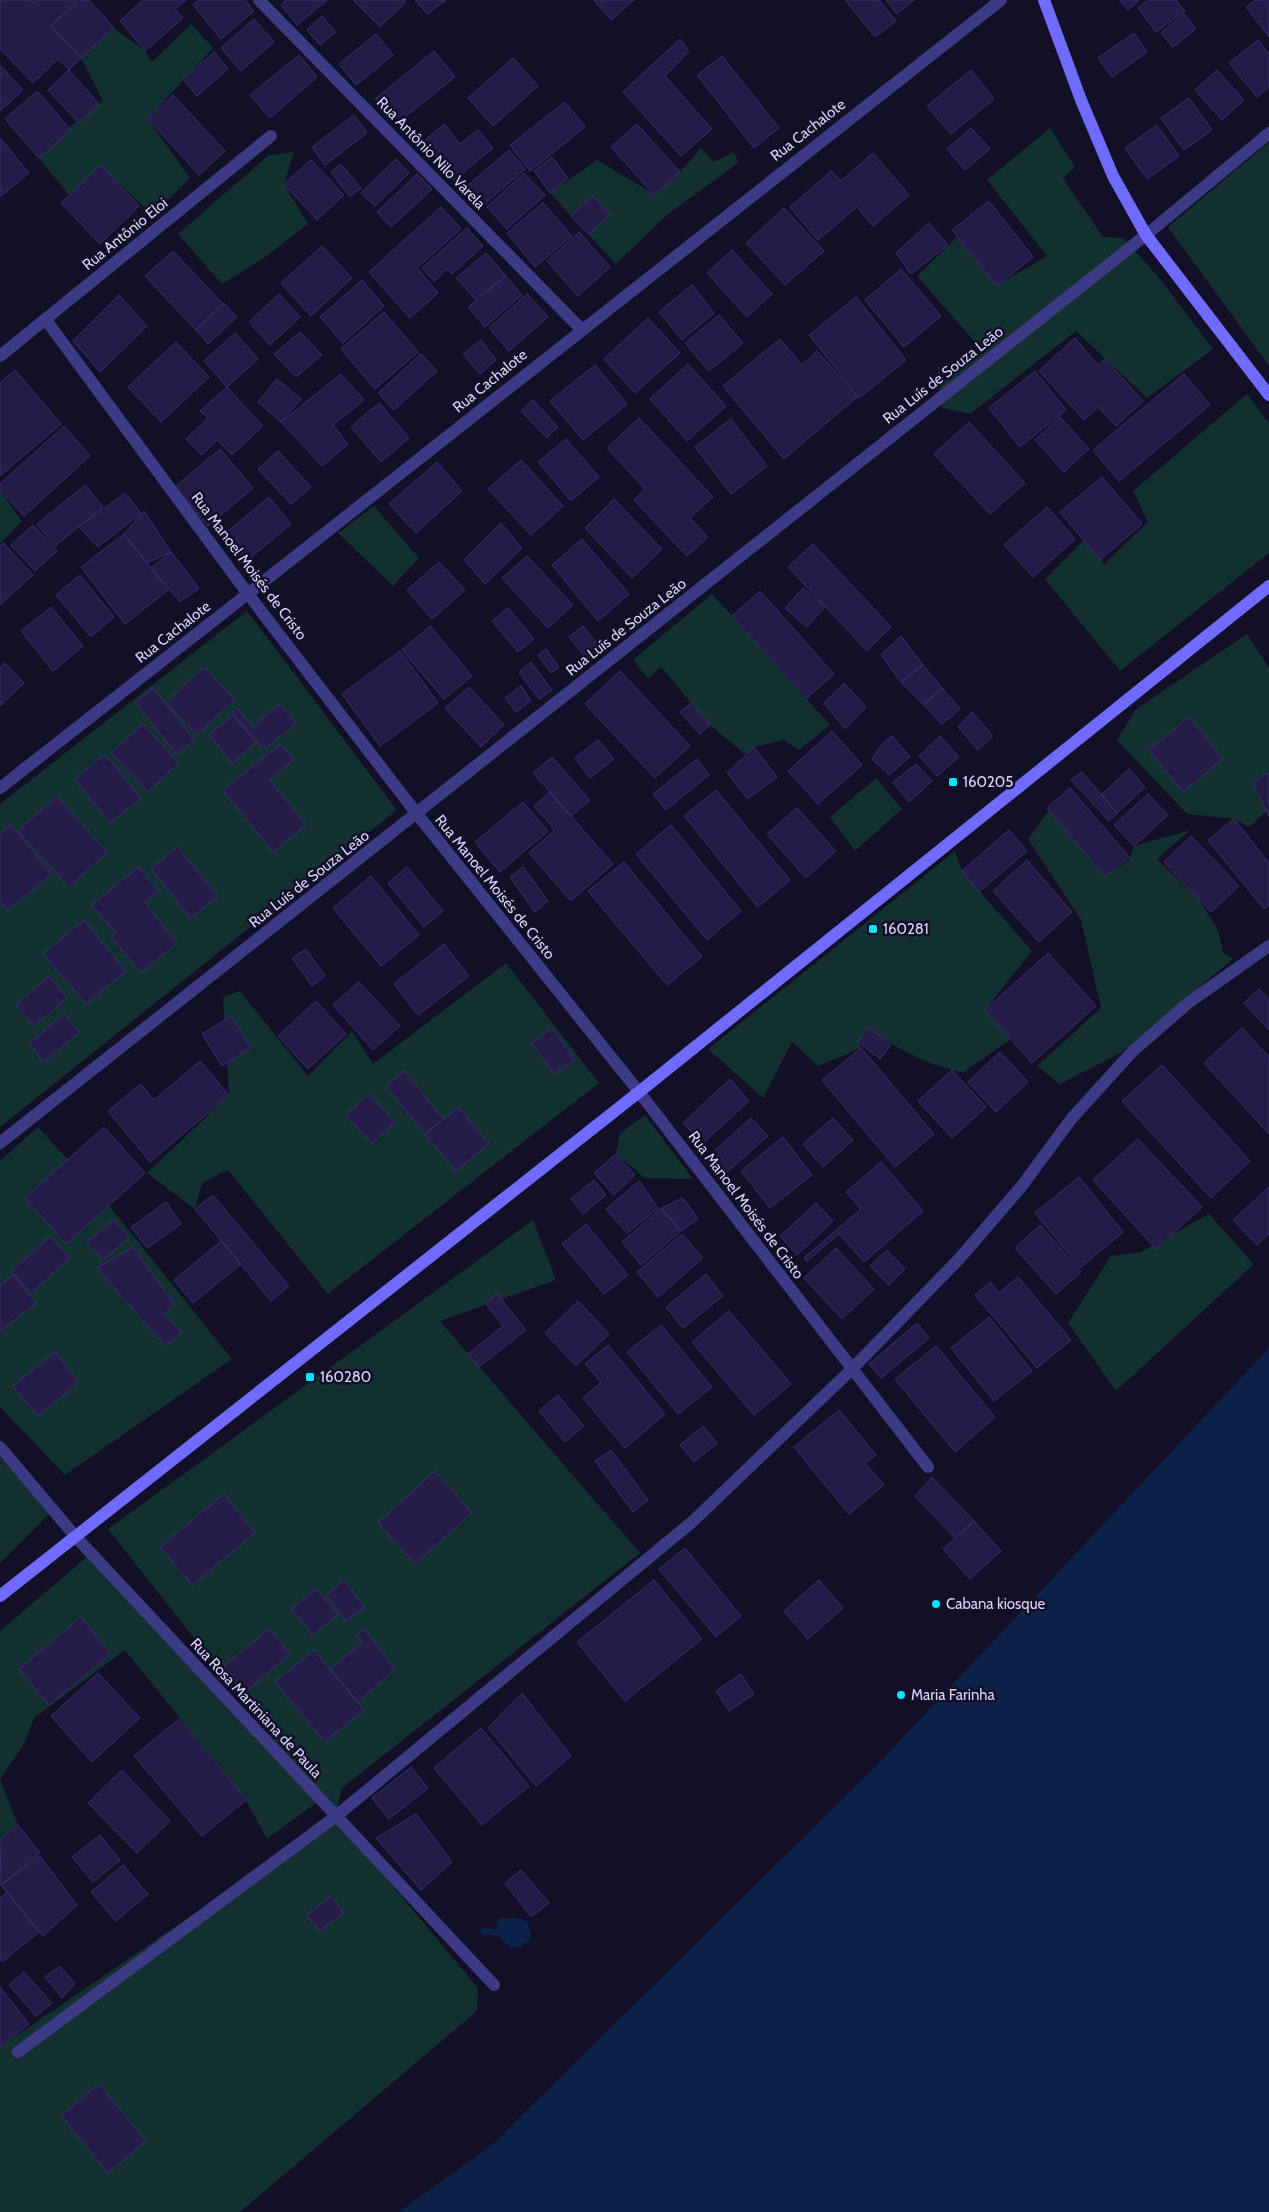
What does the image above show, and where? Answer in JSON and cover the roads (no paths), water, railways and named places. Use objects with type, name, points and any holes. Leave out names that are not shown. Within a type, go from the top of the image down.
[{"type":"main road","points":[[1044,0],[1113,176],[1146,234],[1269,395]]},
{"type":"main road","points":[[0,1596],[639,1092],[1269,586]]},
{"type":"street","name":"Rua Antônio Nilo Varela","points":[[259,0],[581,329]]},
{"type":"street","name":"Rua Cachalote","points":[[0,788],[1001,0]]},
{"type":"street","name":"Rua Luís de Souza Leão","points":[[0,1143],[1146,234],[1269,133]]},
{"type":"street","name":"Rua Antônio Eloi","points":[[0,356],[271,136]]},
{"type":"street","name":"Rua Manoel Moisés de Cristo","points":[[46,320],[248,594],[417,814],[639,1092],[928,1467]]},
{"type":"street","points":[[18,2052],[335,1817],[692,1522],[852,1370],[959,1259],[1021,1187],[1072,1118],[1133,1051],[1188,1003],[1269,946]]},
{"type":"street","name":"Rua Rosa Martiniana de Paula","points":[[0,1447],[74,1536],[494,1985]]},
{"type":"water","points":[[1269,1348],[1269,2212],[399,2212],[493,2144],[878,1764]]},
{"type":"water","points":[[499,1918],[516,1918],[528,1922],[531,1934],[529,1941],[522,1946],[511,1948],[498,1936],[480,1934],[481,1928],[496,1929]]},
{"type":"place","name":"160205","points":[[953,782]]},
{"type":"place","name":"160281","points":[[873,929]]},
{"type":"place","name":"160280","points":[[310,1377]]},
{"type":"place","name":"Cabana kiosque","points":[[936,1604]]},
{"type":"place","name":"Maria Farinha","points":[[901,1695]]}]
